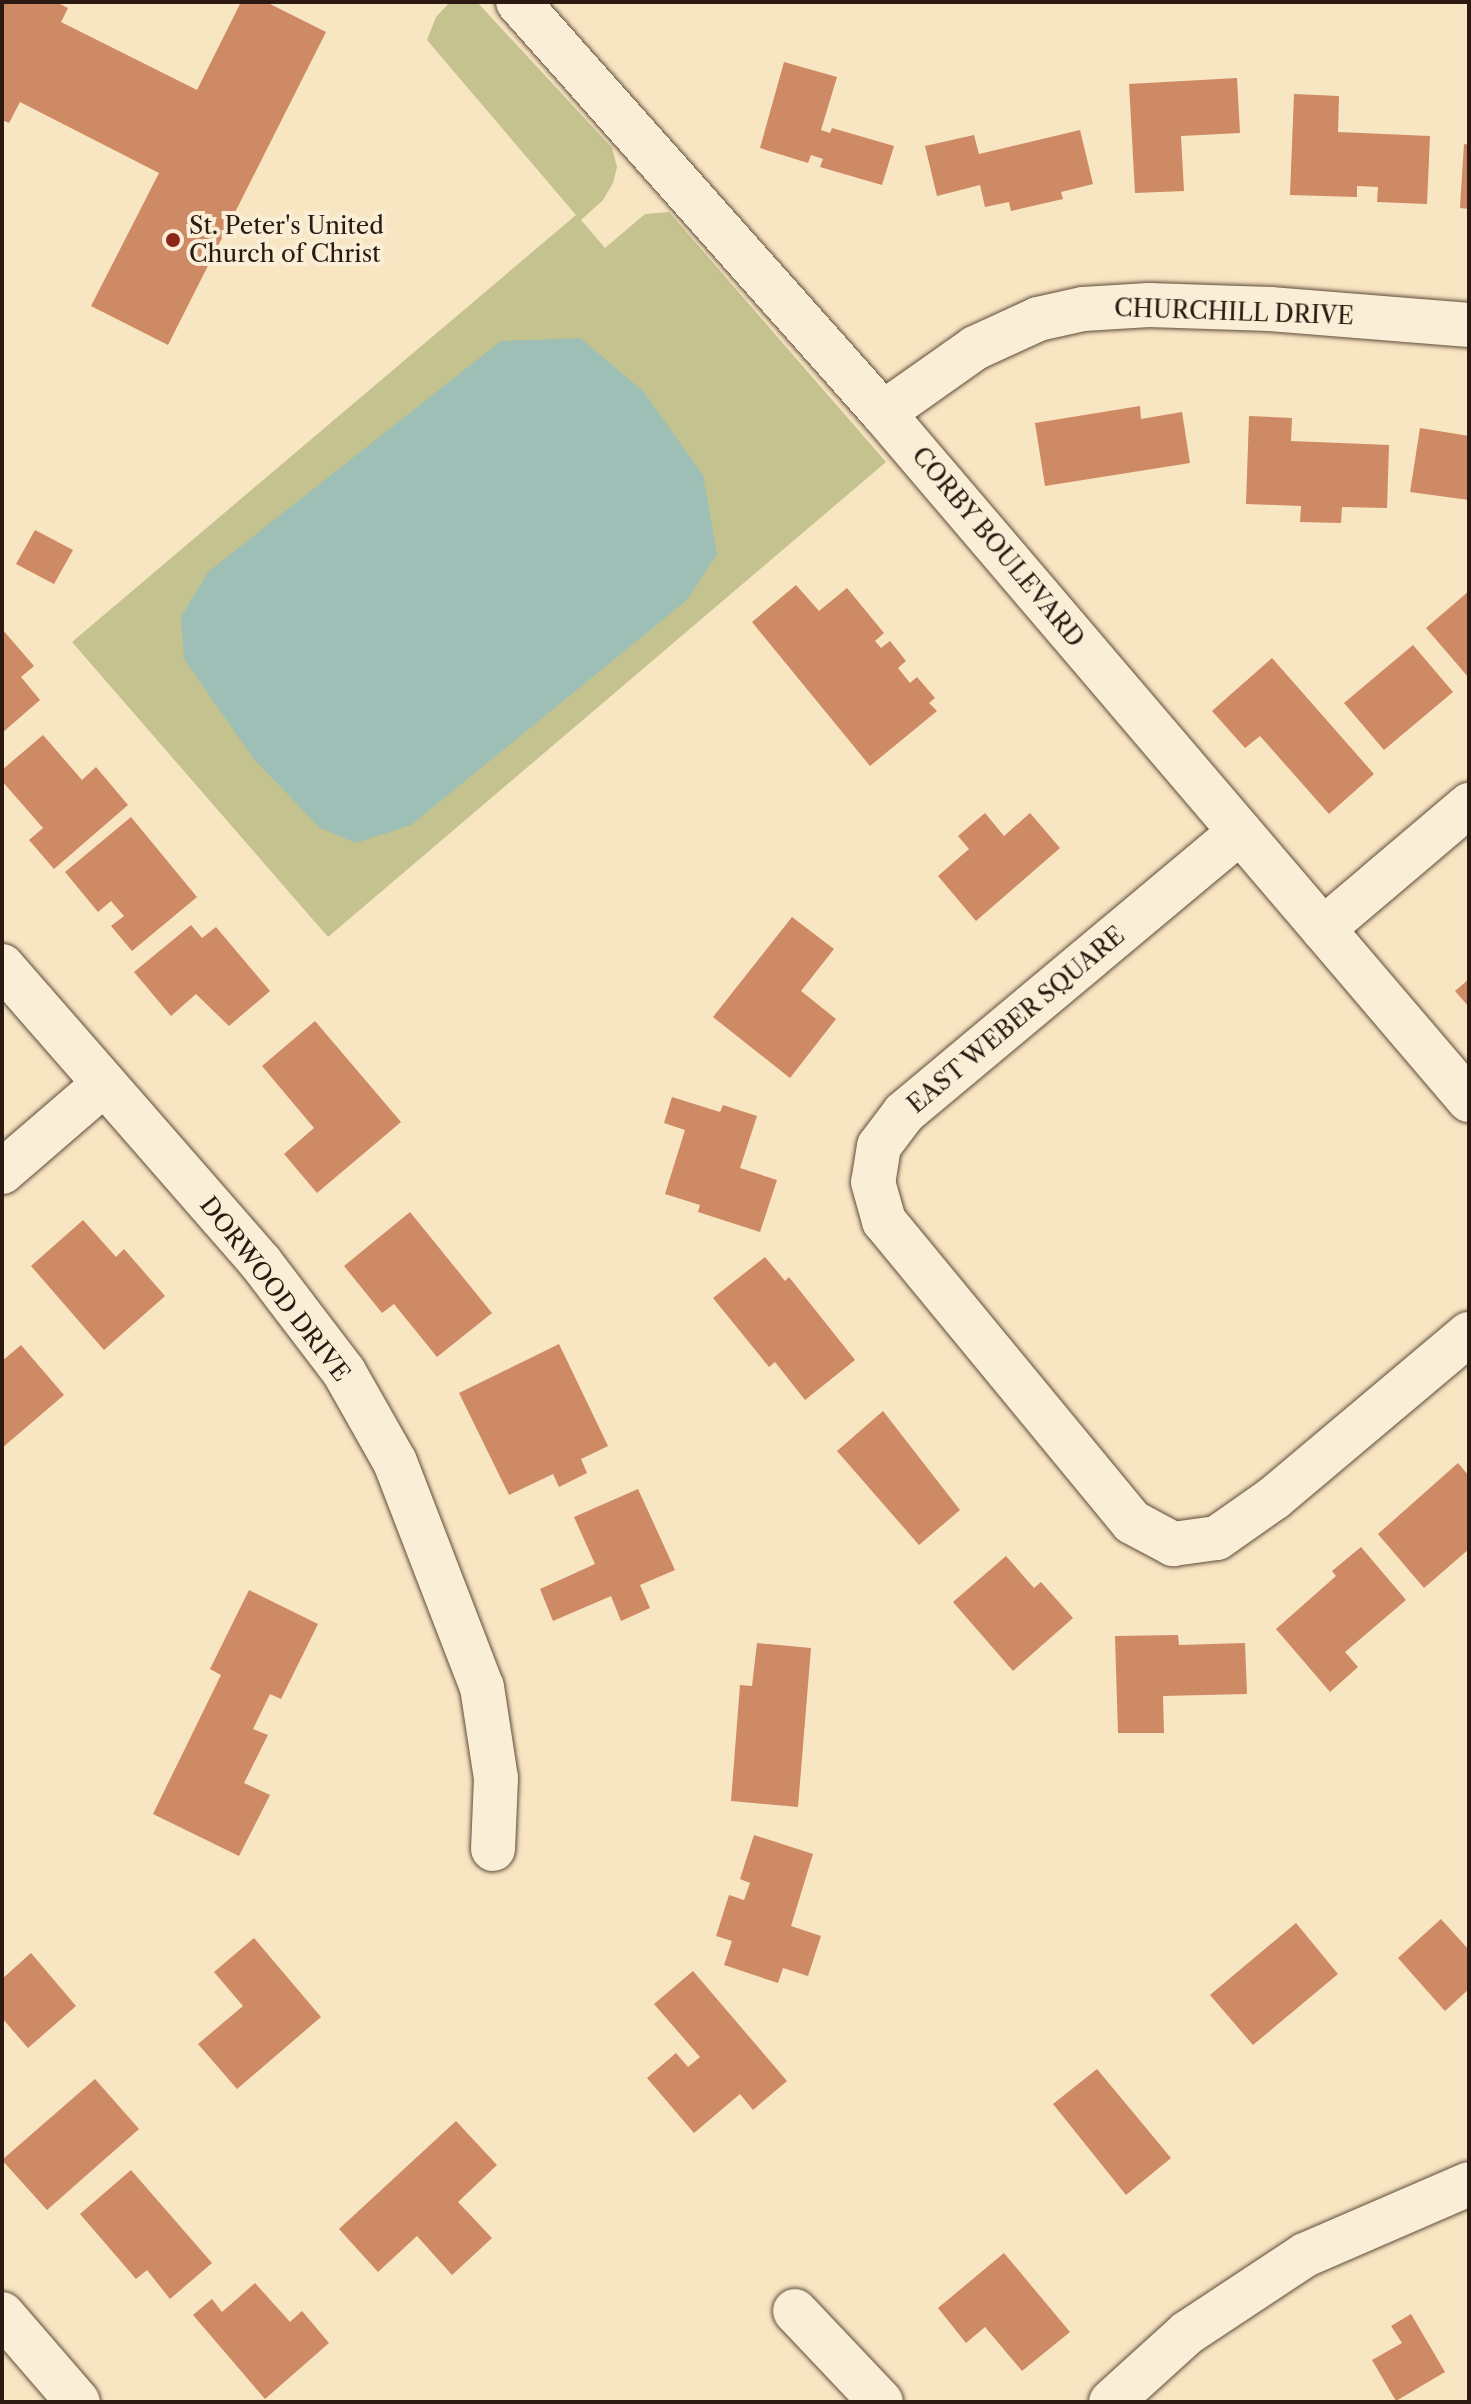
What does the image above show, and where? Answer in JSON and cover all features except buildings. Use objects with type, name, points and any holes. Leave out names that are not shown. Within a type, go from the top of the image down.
[{"type":"street","name":"CORBY BOULEVARD","points":[[518,2],[883,413],[1469,1100]]},
{"type":"street","name":"CHURCHILL DRIVE","points":[[883,413],[975,348],[1038,319],[1083,309],[1149,305],[1270,309],[1469,325]]},
{"type":"street","points":[[1323,929],[1469,805]]},
{"type":"street","name":"EAST WEBER SQUARE","points":[[1240,832],[904,1113],[879,1146],[873,1182],[884,1221],[1132,1522],[1173,1544],[1217,1538],[1274,1498],[1469,1334]]},
{"type":"street","name":"DORWOOD DRIVE","points":[[2,966],[261,1263],[344,1372],[395,1462],[482,1687],[496,1778],[493,1849]]},
{"type":"street","points":[[2,1172],[104,1084]]},
{"type":"street","points":[[1111,2402],[1187,2333],[1305,2255],[1469,2184]]},
{"type":"street","points":[[795,2311],[881,2402]]},
{"type":"street","points":[[2,2314],[78,2402]]},
{"type":"shaded area","points":[[450,2],[477,2],[612,148],[617,167],[613,183],[603,200],[581,220],[605,248],[645,214],[669,212],[886,462],[328,937],[72,642],[576,215],[427,40],[436,17]]},
{"type":"water","points":[[580,338],[643,391],[703,475],[717,554],[687,600],[411,825],[356,843],[320,828],[253,758],[184,659],[181,617],[208,572],[501,341]]},
{"type":"place","name":"St. Peter's United Church of Christ","points":[[173,240]]}]
